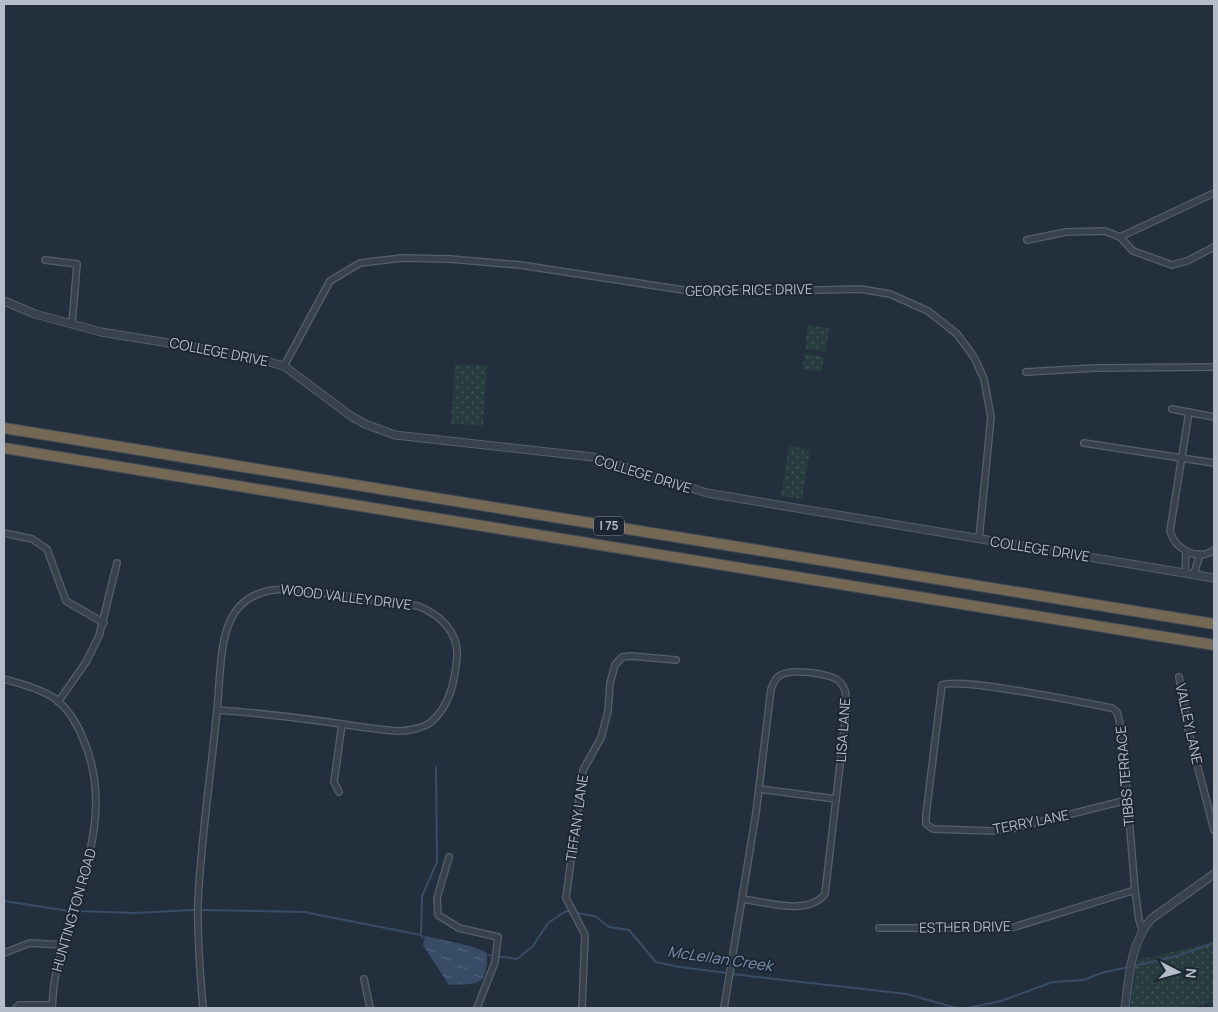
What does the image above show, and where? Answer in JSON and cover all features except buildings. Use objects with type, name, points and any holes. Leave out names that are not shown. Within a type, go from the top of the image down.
[{"type":"highway","name":"I 75","points":[[4,428],[1214,624]]},
{"type":"highway","name":"I 75","points":[[4,448],[1214,645]]},
{"type":"street","points":[[1120,237],[1214,194]]},
{"type":"street","points":[[1027,240],[1066,232],[1105,231],[1120,237],[1133,251],[1172,265],[1187,261],[1214,247]]},
{"type":"street","name":"GEORGE RICE DRIVE","points":[[284,366],[330,281],[360,263],[402,258],[450,259],[520,266],[703,294],[860,289],[890,294],[928,311],[957,334],[974,356],[984,380],[991,417],[979,539]]},
{"type":"street","points":[[44,260],[77,264],[72,324]]},
{"type":"street","name":"COLLEGE DRIVE","points":[[4,301],[101,332],[242,355],[284,366],[351,416],[365,424],[395,435],[593,457],[707,493],[1214,578]]},
{"type":"street","points":[[1026,372],[1095,368],[1214,367]]},
{"type":"street","points":[[1172,409],[1214,417]]},
{"type":"street","points":[[1189,412],[1170,532],[1172,540],[1178,548],[1200,554],[1209,554],[1214,550]]},
{"type":"street","points":[[1084,443],[1214,463]]},
{"type":"street","points":[[4,533],[32,539],[47,548],[66,601],[104,623]]},
{"type":"street","points":[[1185,573],[1186,551]]},
{"type":"street","points":[[1194,574],[1200,554]]},
{"type":"street","points":[[58,702],[86,662],[104,623],[117,563]]},
{"type":"street","name":"WOOD VALLEY DRIVE","points":[[203,1008],[198,904],[201,847],[217,710],[227,628],[232,616],[244,602],[259,592],[274,588],[294,589],[418,606],[433,612],[442,619],[454,640],[457,652],[456,670],[447,701],[430,724],[401,731],[217,710]]},
{"type":"street","name":"TIFFANY LANE","points":[[582,1008],[585,935],[566,896],[583,770],[601,738],[608,711],[610,683],[615,665],[622,658],[631,656],[676,660]]},
{"type":"street","name":"LISA LANE","points":[[724,1008],[759,789],[771,689],[779,676],[789,672],[832,677],[840,682],[846,690],[847,704],[825,894],[819,902],[804,906],[742,899]]},
{"type":"street","name":"VALLEY LANE","points":[[1179,677],[1188,729],[1214,830]]},
{"type":"street","name":"HUNTINGTON ROAD","points":[[4,679],[34,688],[58,702],[79,727],[91,756],[96,802],[93,843],[55,978],[52,1007]]},
{"type":"street","name":"TIBBS TERRACE","points":[[942,685],[954,682],[1112,708],[1120,719],[1138,920],[1142,929]]},
{"type":"street","name":"TERRY LANE","points":[[942,685],[926,815],[926,824],[933,829],[993,831],[1015,828],[1127,800]]},
{"type":"street","points":[[339,792],[334,782],[342,724]]},
{"type":"street","points":[[759,789],[836,799]]},
{"type":"street","points":[[450,857],[437,898],[438,915],[459,928],[498,937],[494,962],[477,1008]]},
{"type":"street","points":[[1125,1008],[1133,952],[1142,929],[1150,919],[1214,874]]},
{"type":"street","name":"ESTHER DRIVE","points":[[879,928],[1011,928],[1135,890]]},
{"type":"street","points":[[4,953],[30,943],[64,945]]},
{"type":"street","points":[[364,979],[370,1008]]},
{"type":"street","points":[[16,1008],[18,1005],[52,1007]]},
{"type":"green space","points":[[808,325],[829,328],[826,352],[805,349]]},
{"type":"green space","points":[[805,354],[824,357],[821,372],[802,369]]},
{"type":"green space","points":[[455,364],[487,366],[483,426],[451,424]]},
{"type":"green space","points":[[789,446],[810,450],[802,499],[781,496]]},
{"type":"green space","points":[[1214,942],[1214,1002],[1190,1008],[1130,1008],[1137,960]]},
{"type":"water","points":[[425,936],[470,946],[486,952],[486,969],[481,980],[472,984],[449,985],[423,945]]},
{"type":"waterway","points":[[421,934],[422,896],[437,862],[436,767]]},
{"type":"waterway","name":"McLellan Creek","points":[[4,901],[69,911]]},
{"type":"waterway","name":"McLellan Creek","points":[[78,911],[135,913],[193,910]]},
{"type":"waterway","name":"McLellan Creek","points":[[203,910],[304,912],[421,935],[423,938]]},
{"type":"waterway","name":"McLellan Creek","points":[[488,955],[517,959],[533,946],[548,923],[566,911],[572,912]]},
{"type":"waterway","name":"McLellan Creek","points":[[576,913],[595,916],[609,927],[629,930],[656,962],[727,973]]},
{"type":"waterway","name":"McLellan Creek","points":[[1134,966],[1177,956],[1214,943]]},
{"type":"waterway","name":"McLellan Creek","points":[[968,1008],[1001,1001],[1053,982],[1084,980],[1101,973],[1129,967]]},
{"type":"waterway","name":"McLellan Creek","points":[[732,974],[907,994],[956,1008]]}]
